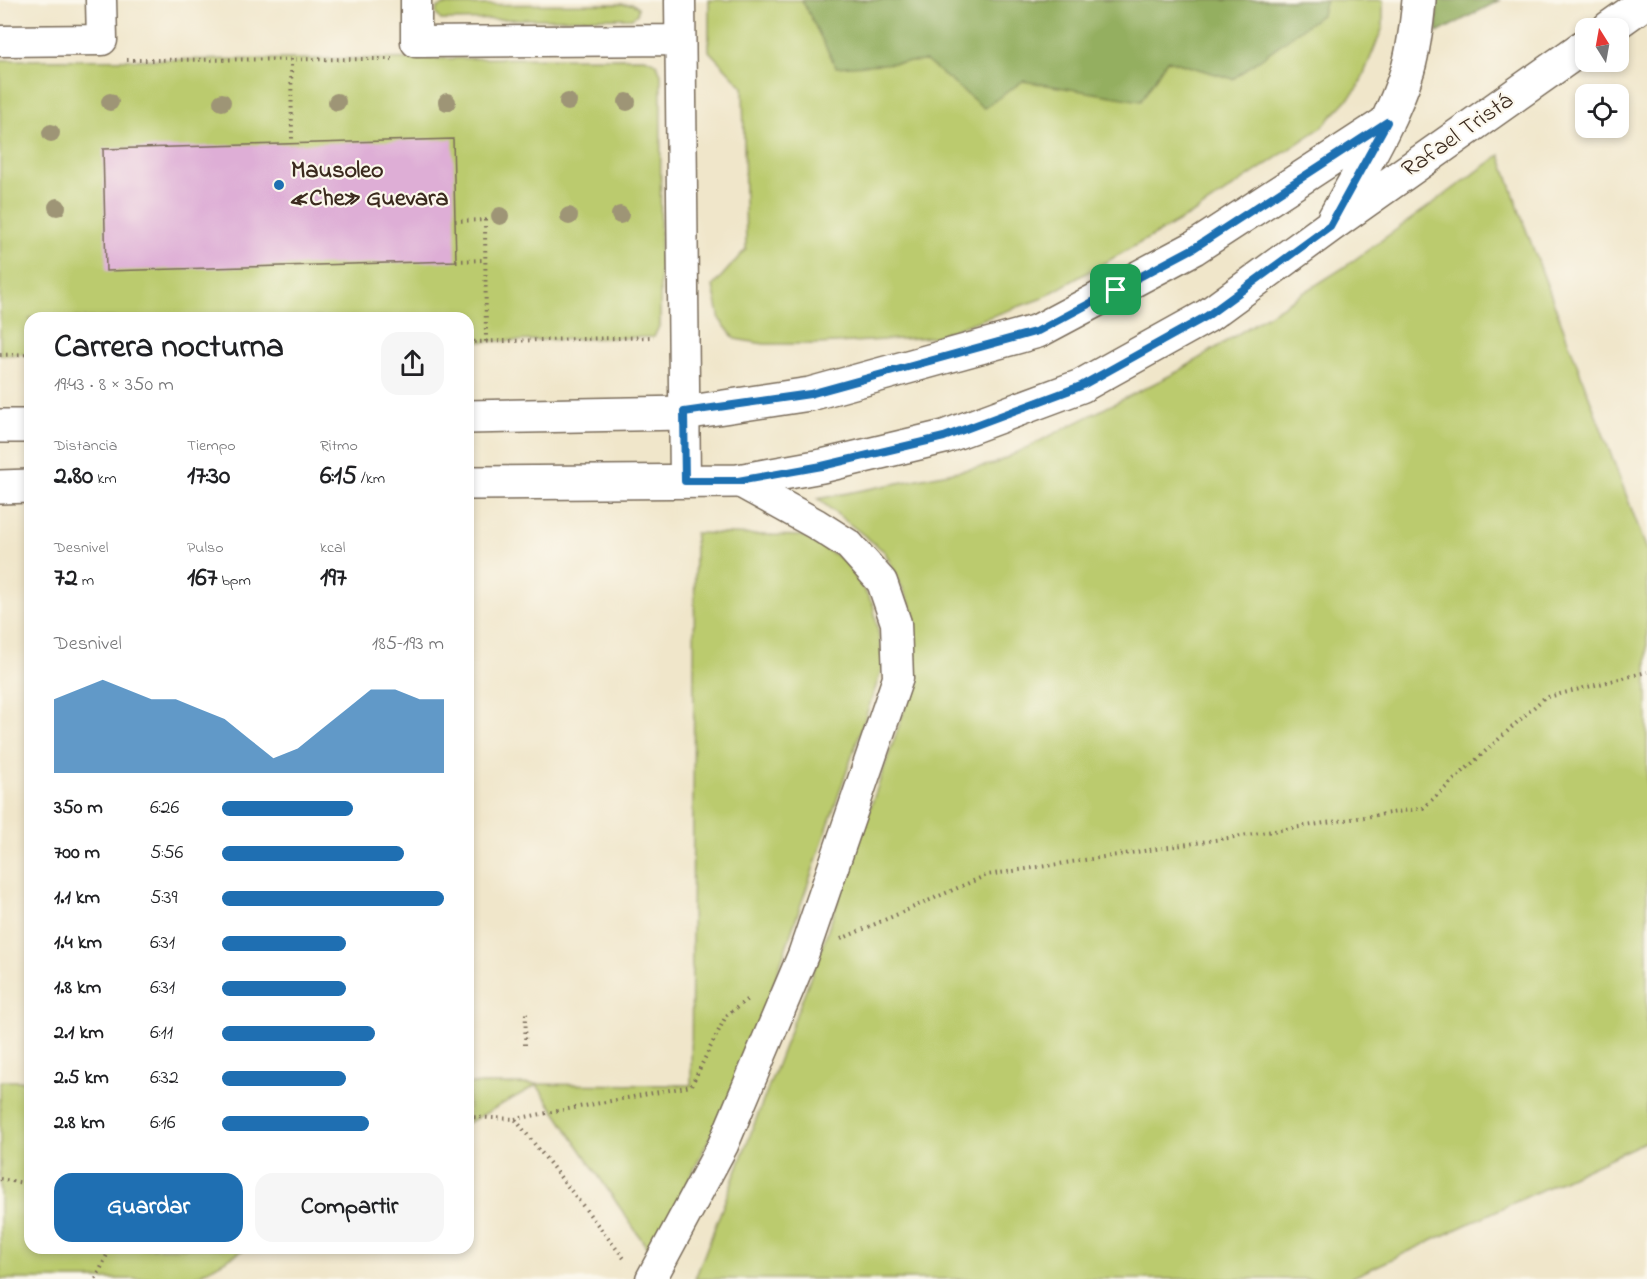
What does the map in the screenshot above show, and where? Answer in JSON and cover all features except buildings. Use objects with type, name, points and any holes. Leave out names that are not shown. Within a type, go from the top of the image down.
[{"type":"main road","points":[[1330,226],[1387,122],[1408,67],[1419,0]]},
{"type":"main road","points":[[1623,18],[1647,1]]},
{"type":"main road","name":"Rafael Tristá","points":[[474,483],[738,481],[822,466],[944,437],[1081,386],[1207,316],[1575,53]]},
{"type":"main road","points":[[474,417],[684,412],[810,394],[1038,331],[1194,248],[1387,122]]},
{"type":"main road","points":[[0,426],[24,426]]},
{"type":"main road","points":[[0,487],[24,486]]},
{"type":"street","points":[[0,41],[102,40],[101,0]]},
{"type":"street","points":[[416,0],[416,42],[681,40]]},
{"type":"street","points":[[680,0],[685,481]]},
{"type":"street","points":[[642,1274],[723,1145],[803,956],[898,678],[896,623],[882,582],[849,545],[738,481]]},
{"type":"path","points":[[291,59],[292,140]]},
{"type":"path","points":[[125,60],[396,59]]},
{"type":"path","points":[[455,221],[485,220],[486,342]]},
{"type":"path","points":[[456,261],[485,260]]},
{"type":"path","points":[[474,342],[654,337],[657,330]]},
{"type":"path","points":[[0,355],[24,354]]},
{"type":"path","points":[[803,956],[987,875],[1424,808],[1544,698],[1647,672]]},
{"type":"path","points":[[474,1117],[515,1119],[691,1086],[726,1016],[752,996]]},
{"type":"path","points":[[525,1045],[526,1012]]},
{"type":"path","points":[[515,1119],[642,1274]]},
{"type":"path","points":[[0,1179],[24,1183]]},
{"type":"path","points":[[96,1279],[107,1254]]},
{"type":"green space","points":[[709,0],[1383,0],[1383,27],[1358,88],[1322,127],[1197,211],[1040,299],[933,337],[819,344],[764,344],[735,339],[720,320],[713,286],[746,249],[743,87],[709,51]]},
{"type":"green space","points":[[802,0],[1326,0],[1322,14],[1233,79],[1167,60],[1141,101],[1023,81],[984,108],[926,61],[836,67]]},
{"type":"green space","points":[[1437,0],[1500,0],[1437,33]]},
{"type":"green space","points":[[632,4],[638,7],[637,14],[632,18],[441,20],[436,14],[437,8],[444,5]]},
{"type":"green space","points":[[645,58],[656,63],[661,74],[660,324],[654,337],[474,342],[474,312],[24,312],[24,354],[0,355],[0,60]]},
{"type":"green space","points":[[1500,155],[1647,550],[1647,1141],[1349,1279],[695,1279],[822,947],[913,685],[914,612],[885,552],[818,499],[994,464],[1179,371],[1343,268]]},
{"type":"green space","points":[[695,533],[803,536],[844,560],[873,604],[884,663],[746,1064],[652,1255],[537,1085],[474,1120],[474,1084],[691,1085]]},
{"type":"green space","points":[[0,1081],[24,1081],[24,1254],[236,1254],[192,1279],[2,1279],[0,1275]]},
{"type":"place","name":"Mausoleo «Che» Guevara","points":[[279,185]]},
{"type":"route","points":[[1387,122],[1330,226],[1207,316],[1081,386],[944,437],[822,466],[738,481],[685,481],[684,412],[810,394],[1038,331],[1116,290],[1194,248],[1387,122]]}]
